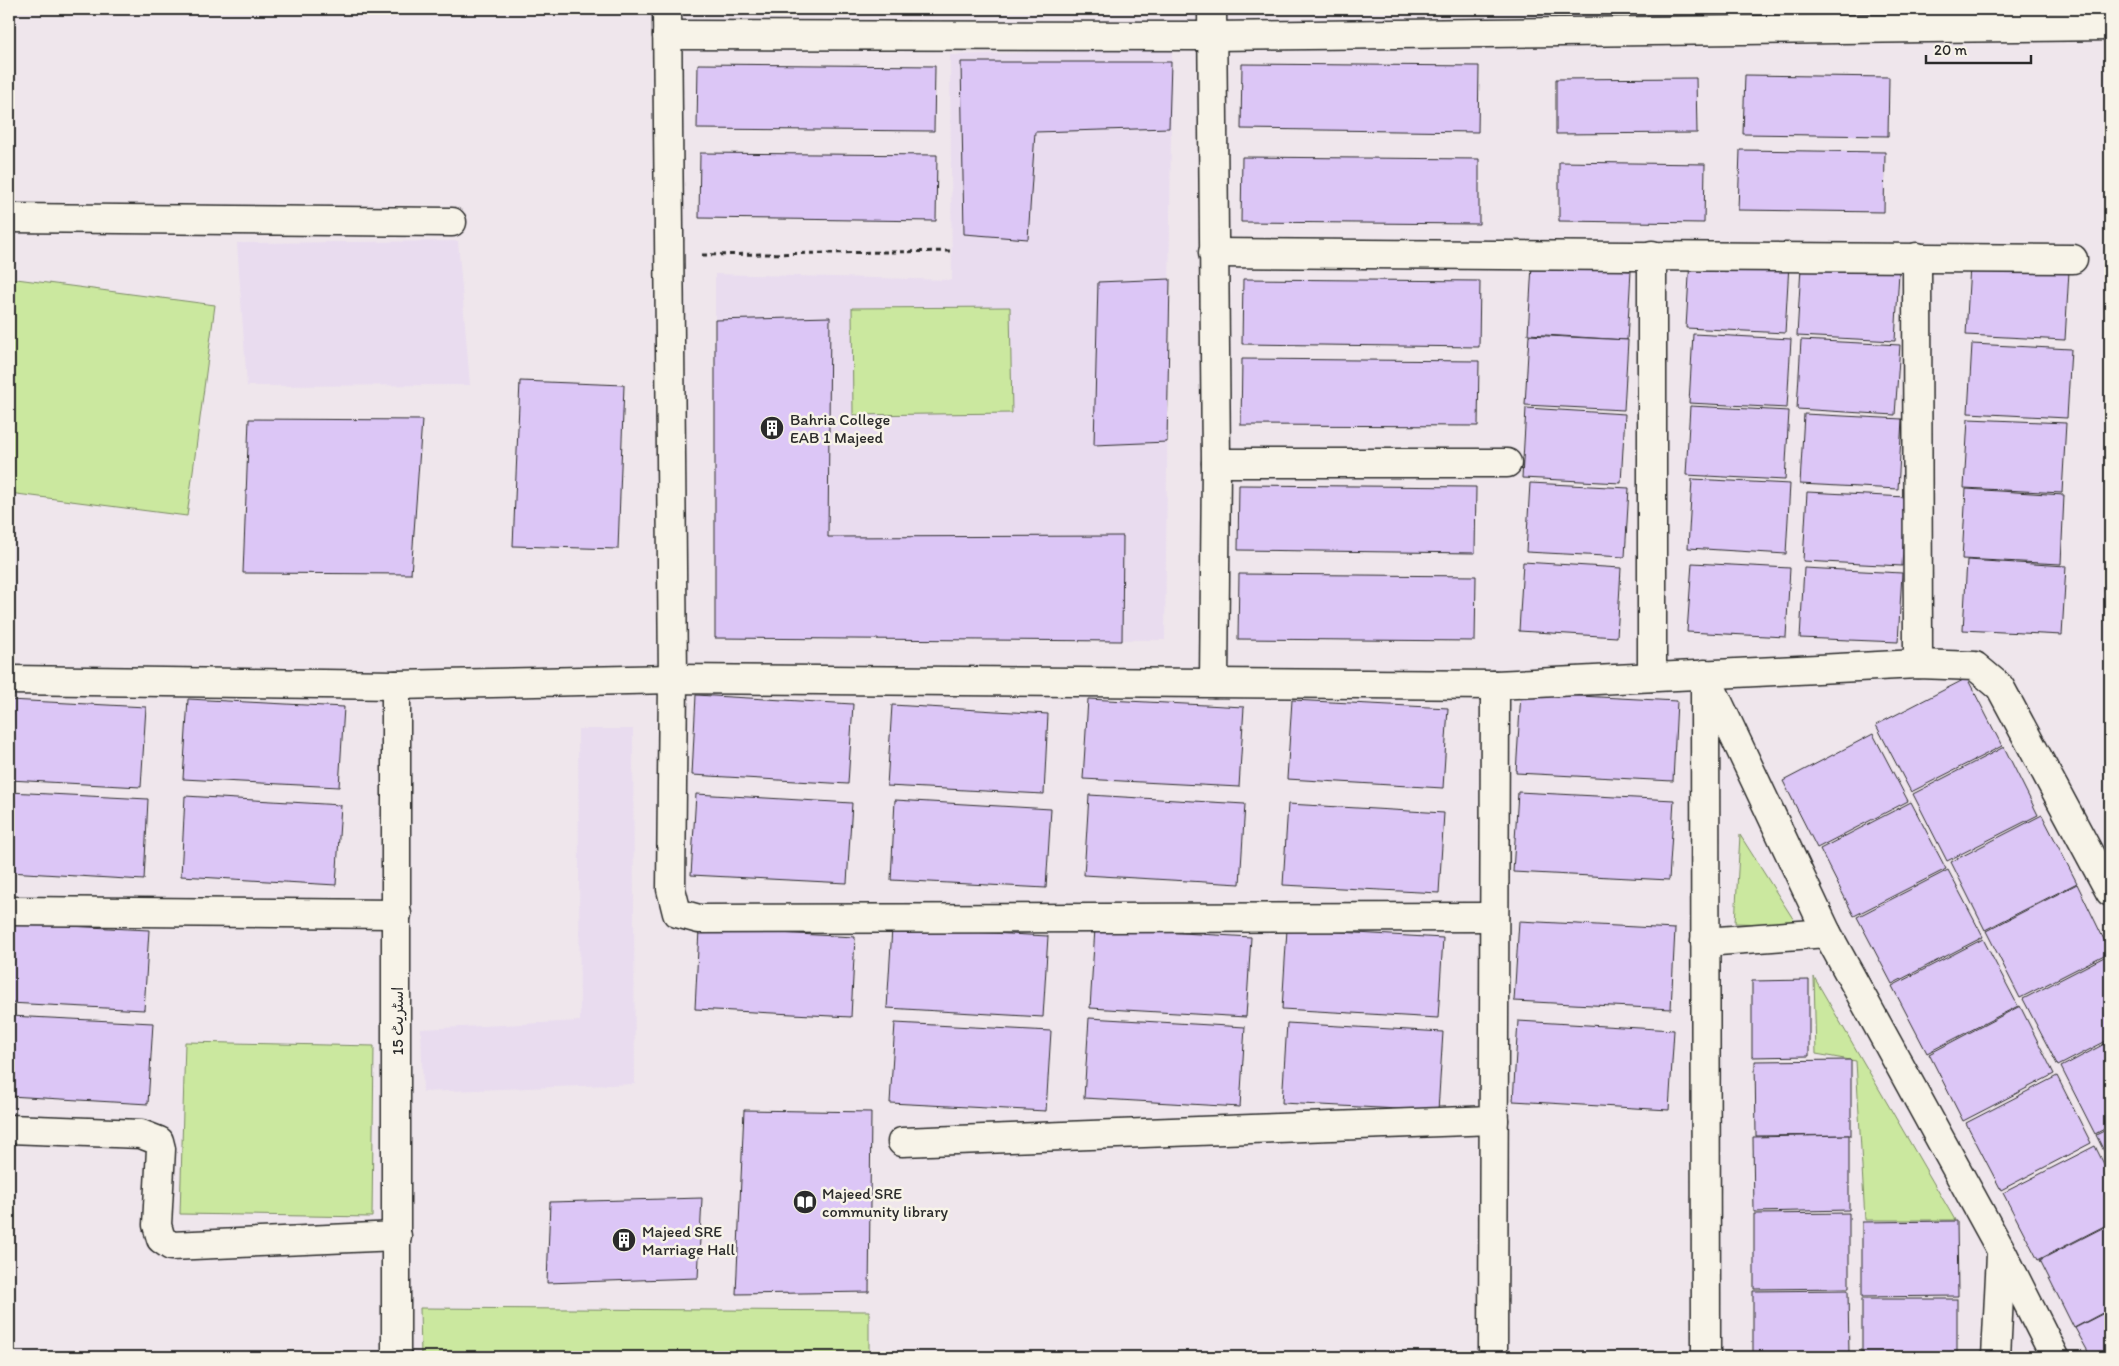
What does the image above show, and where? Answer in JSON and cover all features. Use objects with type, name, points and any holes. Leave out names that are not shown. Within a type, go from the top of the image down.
[{"type":"street","points":[[1212,9],[1216,463],[1214,683]]},
{"type":"street","points":[[1494,917],[699,919],[677,913],[671,889],[673,679],[667,22],[1212,36],[1859,18],[2110,26]]},
{"type":"street","points":[[9,218],[452,222]]},
{"type":"street","points":[[1213,253],[1652,254],[2073,259]]},
{"type":"street","points":[[1652,254],[1652,677]]},
{"type":"street","points":[[1917,257],[1918,664]]},
{"type":"street","points":[[1216,463],[1507,463]]},
{"type":"street","points":[[9,680],[396,685],[673,679],[1495,685],[1918,664],[1975,666],[2000,687],[2110,892]]},
{"type":"street","points":[[1705,674],[1827,933],[2002,1252],[2056,1357]]},
{"type":"street","points":[[1705,674],[1706,1357]]},
{"type":"street","name":"اسٹریٹ 15","points":[[396,685],[396,1357]]},
{"type":"street","points":[[1493,1357],[1495,685]]},
{"type":"street","points":[[9,912],[397,914]]},
{"type":"street","points":[[1705,942],[1827,933]]},
{"type":"street","points":[[902,1142],[1494,1120]]},
{"type":"street","points":[[9,1129],[141,1134],[158,1140],[161,1149],[157,1225],[162,1239],[171,1246],[396,1236]]},
{"type":"street","points":[[1996,1357],[2002,1252]]},
{"type":"path","points":[[669,256],[952,252]]},
{"type":"shaded area","points":[[1172,48],[1165,640],[715,638],[715,274],[952,280],[950,55]]},
{"type":"shaded area","points":[[458,241],[470,385],[247,386],[237,243]]},
{"type":"shaded area","points":[[578,729],[633,729],[635,1084],[423,1092],[421,1029],[580,1021]]},
{"type":"green space","points":[[9,278],[215,305],[187,516],[9,493]]},
{"type":"green space","points":[[1010,307],[1012,413],[853,415],[852,308]]},
{"type":"green space","points":[[1740,835],[1797,925],[1735,923]]},
{"type":"green space","points":[[1814,977],[1955,1220],[1865,1220],[1856,1061],[1816,1054]]},
{"type":"green space","points":[[185,1042],[374,1046],[372,1217],[180,1214]]},
{"type":"green space","points":[[420,1308],[869,1311],[869,1357],[421,1357]]},
{"type":"building","points":[[961,62],[1171,62],[1169,128],[1035,132],[1028,239],[964,234]]},
{"type":"building","points":[[698,64],[935,66],[934,131],[697,129]]},
{"type":"building","points":[[1242,64],[1479,66],[1478,132],[1241,129]]},
{"type":"building","points":[[1745,75],[1889,77],[1888,136],[1743,134]]},
{"type":"building","points":[[1696,78],[1697,133],[1556,134],[1556,79]]},
{"type":"building","points":[[1740,150],[1885,152],[1884,212],[1738,210]]},
{"type":"building","points":[[700,153],[937,155],[936,221],[699,218]]},
{"type":"building","points":[[1242,157],[1479,159],[1479,224],[1241,222]]},
{"type":"building","points":[[1559,162],[1705,164],[1704,223],[1559,221]]},
{"type":"building","points":[[1690,259],[1789,264],[1785,333],[1686,328]]},
{"type":"building","points":[[1532,265],[1631,271],[1627,340],[1528,334]]},
{"type":"building","points":[[1970,265],[2069,271],[2065,340],[1966,335]]},
{"type":"building","points":[[1801,267],[1899,272],[1895,341],[1797,336]]},
{"type":"building","points":[[1170,279],[1167,442],[1094,445],[1098,282]]},
{"type":"building","points":[[1243,279],[1480,281],[1479,347],[1242,344]]},
{"type":"building","name":"Bahria College EAB 1 Majeed","points":[[830,317],[828,537],[1123,536],[1122,641],[715,638],[715,320]]},
{"type":"building","points":[[1693,334],[1791,339],[1787,408],[1689,403]]},
{"type":"building","points":[[1529,335],[1628,340],[1624,410],[1525,405]]},
{"type":"building","points":[[1801,340],[1900,345],[1895,415],[1797,409]]},
{"type":"building","points":[[1972,344],[2071,349],[2067,418],[1968,413]]},
{"type":"building","points":[[1242,359],[1479,361],[1478,426],[1241,425]]},
{"type":"building","points":[[520,381],[624,385],[618,549],[513,546]]},
{"type":"building","points":[[1690,406],[1789,411],[1785,480],[1686,475]]},
{"type":"building","points":[[1526,408],[1625,414],[1621,483],[1522,478]]},
{"type":"building","points":[[1804,414],[1902,419],[1898,489],[1800,484]]},
{"type":"building","points":[[249,419],[422,420],[411,574],[243,573]]},
{"type":"building","points":[[1968,419],[2066,423],[2062,493],[1964,488]]},
{"type":"building","points":[[1692,479],[1790,484],[1786,554],[1688,548]]},
{"type":"building","points":[[1530,483],[1629,488],[1625,557],[1526,552]]},
{"type":"building","points":[[1239,485],[1476,487],[1475,553],[1238,550]]},
{"type":"building","points":[[1966,489],[2064,495],[2061,564],[1962,559]]},
{"type":"building","points":[[1807,492],[1906,497],[1902,566],[1803,561]]},
{"type":"building","points":[[1967,560],[2066,566],[2062,635],[1963,630]]},
{"type":"building","points":[[1523,562],[1621,568],[1617,637],[1519,631]]},
{"type":"building","points":[[1692,563],[1790,568],[1786,637],[1687,632]]},
{"type":"building","points":[[1804,568],[1902,573],[1898,642],[1800,638]]},
{"type":"building","points":[[1239,574],[1476,576],[1475,641],[1238,639]]},
{"type":"building","points":[[1967,678],[2002,746],[1911,792],[1876,725]]},
{"type":"building","points":[[1521,693],[1677,701],[1673,781],[1516,773]]},
{"type":"building","points":[[696,695],[853,704],[848,784],[692,775]]},
{"type":"building","points":[[188,699],[344,707],[339,787],[183,779]]},
{"type":"building","points":[[1088,699],[1244,707],[1239,787],[1083,779]]},
{"type":"building","points":[[9,700],[146,707],[141,787],[9,780]]},
{"type":"building","points":[[1292,700],[1448,708],[1443,788],[1287,779]]},
{"type":"building","points":[[892,705],[1048,714],[1044,794],[887,786]]},
{"type":"building","points":[[1873,734],[1908,801],[1817,848],[1783,781]]},
{"type":"building","points":[[2004,747],[2038,815],[1947,861],[1913,794]]},
{"type":"building","points":[[9,792],[148,799],[144,880],[9,872]]},
{"type":"building","points":[[1518,792],[1674,800],[1669,880],[1513,872]]},
{"type":"building","points":[[696,794],[852,803],[847,883],[691,875]]},
{"type":"building","points":[[1089,795],[1245,804],[1240,884],[1084,875]]},
{"type":"building","points":[[185,796],[341,805],[336,885],[181,876]]},
{"type":"building","points":[[895,800],[1051,809],[1046,888],[891,880]]},
{"type":"building","points":[[1911,802],[1946,869],[1854,916],[1820,849]]},
{"type":"building","points":[[1288,804],[1444,813],[1439,893],[1283,885]]},
{"type":"building","points":[[2042,815],[2077,883],[1985,930],[1951,862]]},
{"type":"building","points":[[1948,870],[1983,937],[1892,984],[1857,917]]},
{"type":"building","points":[[2077,884],[2110,952],[2020,998],[1986,931]]},
{"type":"building","points":[[1519,921],[1675,929],[1671,1009],[1514,1001]]},
{"type":"building","points":[[9,923],[149,930],[144,1010],[9,1003]]},
{"type":"building","points":[[892,928],[1048,936],[1043,1017],[887,1008]]},
{"type":"building","points":[[1095,928],[1251,937],[1246,1017],[1090,1008]]},
{"type":"building","points":[[699,929],[855,937],[851,1017],[695,1009]]},
{"type":"building","points":[[1287,929],[1443,938],[1438,1018],[1282,1009]]},
{"type":"building","points":[[1983,939],[2018,1006],[1927,1053],[1892,986]]},
{"type":"building","points":[[2110,954],[2110,1039],[2058,1066],[2023,999]]},
{"type":"building","points":[[1809,980],[1809,1056],[1752,1057],[1752,981]]},
{"type":"building","points":[[2020,1006],[2054,1074],[1963,1121],[1929,1054]]},
{"type":"building","points":[[9,1016],[153,1023],[148,1104],[9,1096]]},
{"type":"building","points":[[1089,1018],[1245,1027],[1240,1107],[1084,1098]]},
{"type":"building","points":[[1518,1021],[1674,1030],[1669,1110],[1513,1101]]},
{"type":"building","points":[[895,1023],[1051,1031],[1046,1111],[890,1103]]},
{"type":"building","points":[[1287,1023],[1443,1032],[1438,1111],[1282,1103]]},
{"type":"building","points":[[2110,1041],[2110,1126],[2095,1134],[2061,1067]]},
{"type":"building","points":[[1851,1060],[1851,1135],[1756,1136],[1755,1061]]},
{"type":"building","points":[[2057,1076],[2091,1143],[2001,1190],[1966,1123]]},
{"type":"building","name":"Majeed SRE community library","points":[[744,1110],[871,1112],[869,1292],[736,1294]]},
{"type":"building","points":[[2110,1128],[2110,1163],[2096,1135]]},
{"type":"building","points":[[1849,1135],[1849,1210],[1754,1212],[1753,1137]]},
{"type":"building","points":[[2095,1146],[2110,1176],[2110,1223],[2038,1260],[2003,1193]]},
{"type":"building","name":"Majeed SRE Marriage Hall","points":[[702,1198],[698,1278],[547,1283],[550,1202]]},
{"type":"building","points":[[1849,1213],[1849,1288],[1754,1289],[1754,1214]]},
{"type":"building","points":[[1957,1221],[1958,1296],[1862,1297],[1862,1222]]},
{"type":"building","points":[[2110,1224],[2110,1309],[2074,1328],[2040,1260]]},
{"type":"building","points":[[1848,1290],[1849,1357],[1753,1357],[1753,1291]]},
{"type":"building","points":[[1862,1299],[1957,1299],[1957,1357],[1862,1357]]},
{"type":"building","points":[[2110,1310],[2110,1357],[2091,1357],[2075,1328]]},
{"type":"place","name":"Bahria College EAB 1 Majeed","points":[[772,428]]},
{"type":"place","name":"Majeed SRE community library","points":[[805,1202]]},
{"type":"place","name":"Majeed SRE Marriage Hall","points":[[624,1240]]}]
